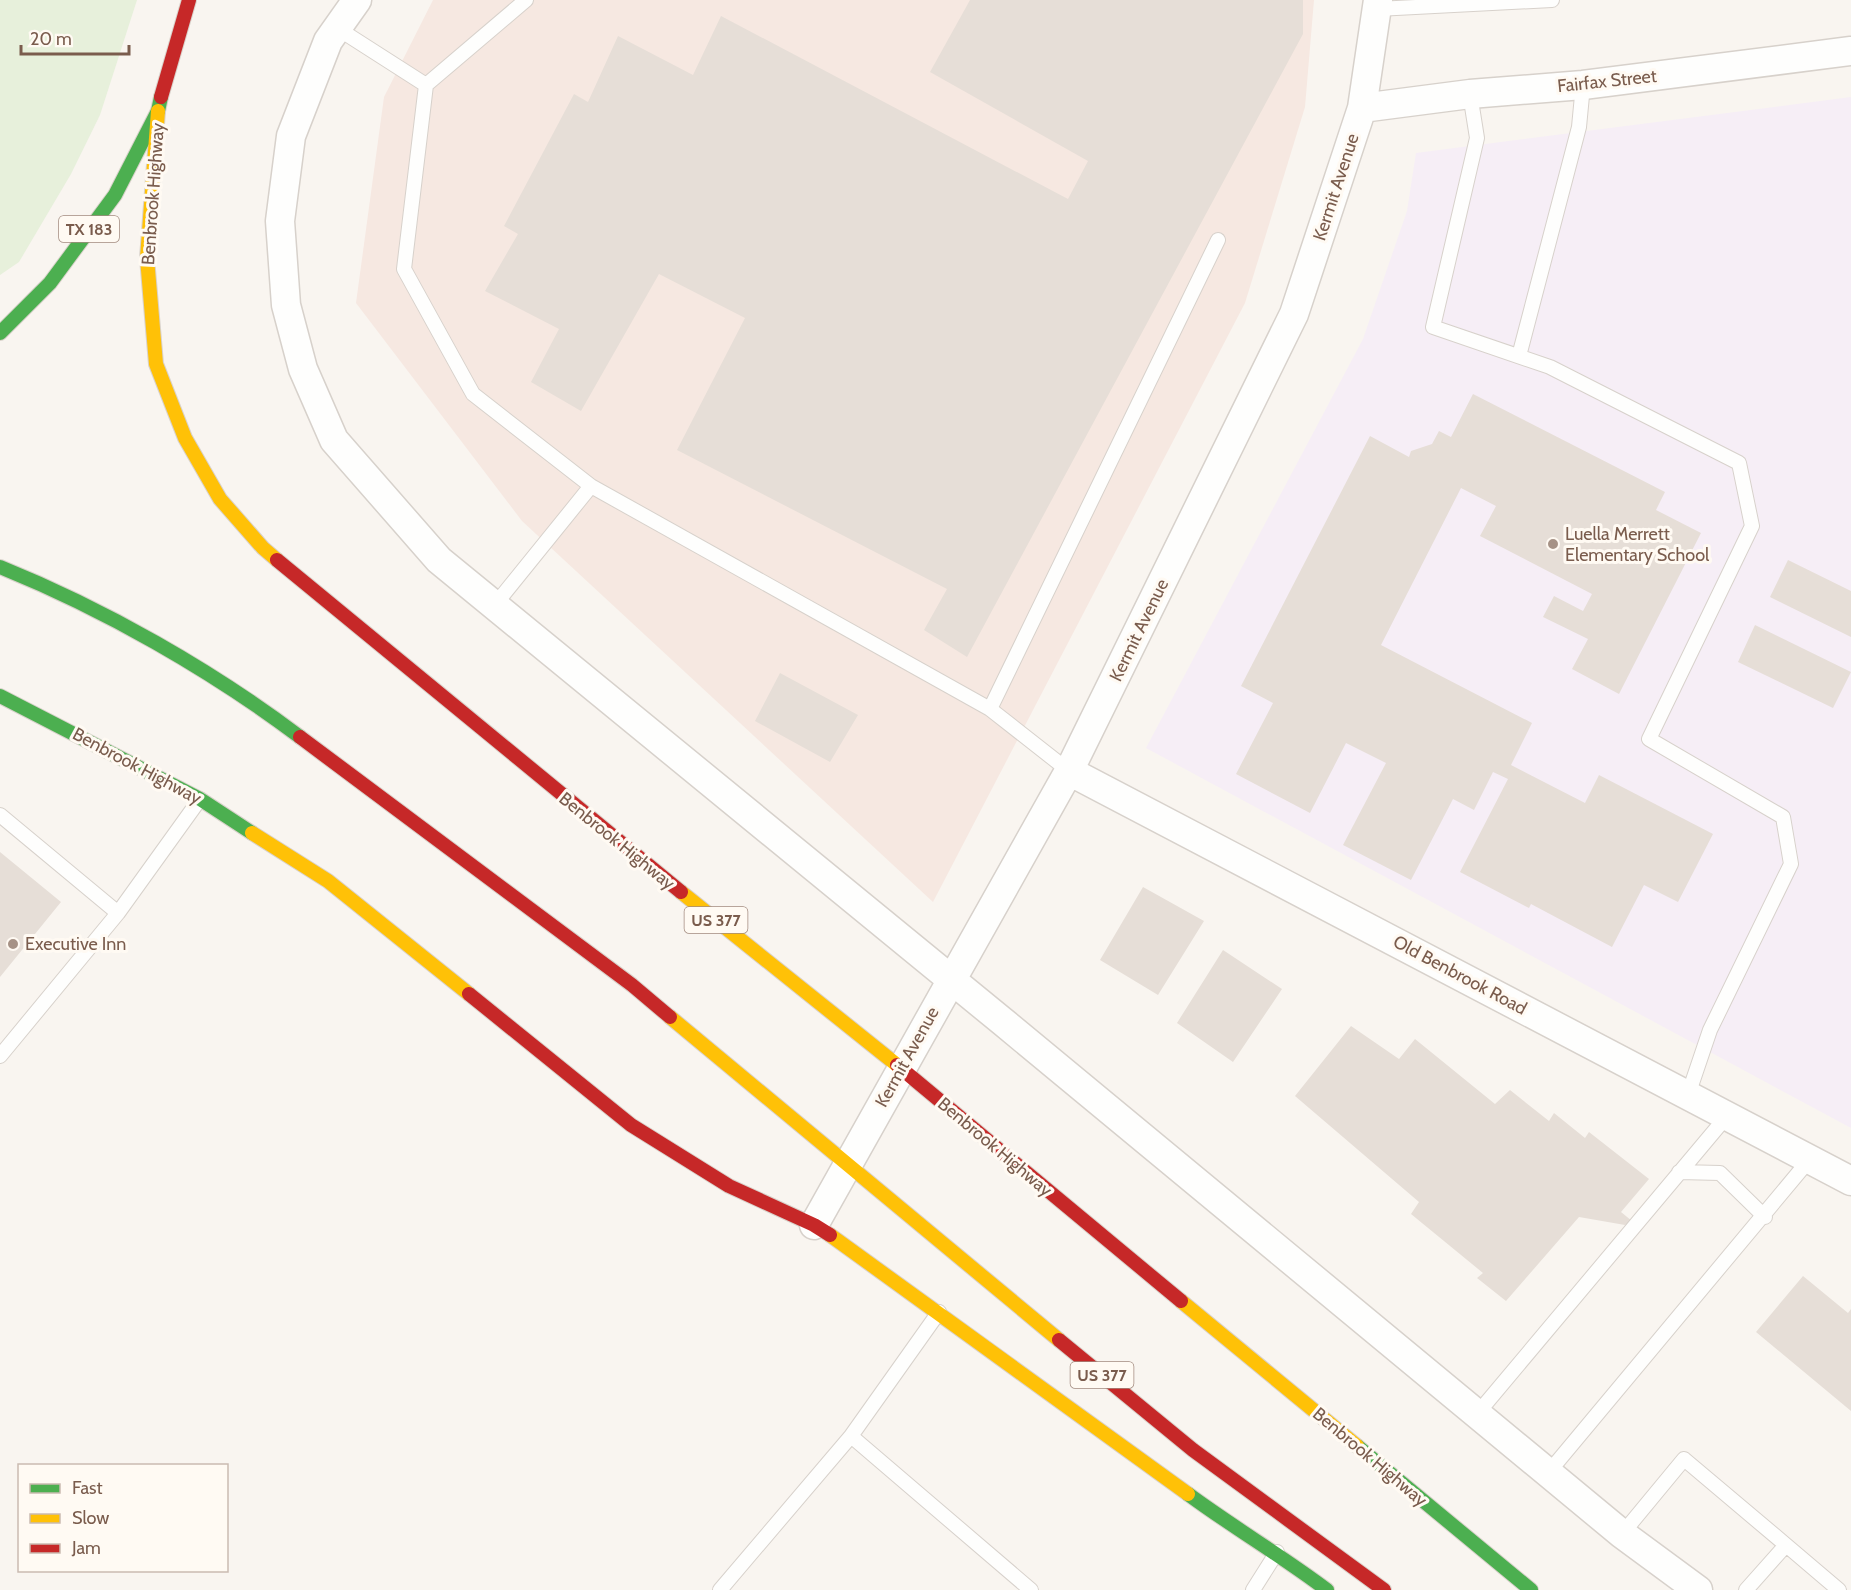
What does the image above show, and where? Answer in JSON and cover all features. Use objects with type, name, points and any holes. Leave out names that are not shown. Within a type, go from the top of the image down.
[{"type":"main road","name":"US 377","points":[[158,111],[164,82],[190,0]]},
{"type":"main road","name":"TX 183","points":[[0,333],[50,283],[115,195],[158,111]]},
{"type":"main road","name":"Benbrook Highway","points":[[158,111],[147,258],[156,364],[185,438],[220,499],[272,556],[553,789],[900,1068],[1531,1590]]},
{"type":"main road","name":"US 377","points":[[0,567],[75,601],[168,652],[269,714],[632,985],[1193,1450],[1384,1590]]},
{"type":"main road","name":"Benbrook Highway","points":[[0,696],[200,798],[328,881],[632,1125],[729,1186],[814,1225],[939,1312],[1218,1517],[1277,1552],[1327,1590]]},
{"type":"street","points":[[357,0],[328,41],[291,136],[280,220],[286,305],[303,369],[334,440],[438,560],[1622,1534],[1698,1590]]},
{"type":"street","name":"Kermit Avenue","points":[[814,1225],[900,1068],[1069,771],[1294,314],[1362,108],[1377,5]]},
{"type":"street","name":"Fairfax Street","points":[[1362,108],[1470,94],[1583,86],[1851,51]]},
{"type":"street","name":"Old Benbrook Road","points":[[1069,771],[1851,1180]]},
{"type":"lane","points":[[526,0],[426,85],[404,268],[473,394],[591,486],[990,709],[1069,771]]},
{"type":"lane","points":[[1377,5],[1552,0]]},
{"type":"lane","points":[[337,27],[426,85]]},
{"type":"lane","points":[[1519,356],[1579,127],[1583,86]]},
{"type":"lane","points":[[1470,94],[1477,138],[1433,327],[1550,367],[1739,463],[1752,526],[1649,739],[1783,817],[1791,864],[1710,1030],[1688,1095]]},
{"type":"lane","points":[[990,709],[1218,240]]},
{"type":"lane","points":[[494,606],[591,486]]},
{"type":"lane","points":[[0,1056],[118,913],[200,798]]},
{"type":"lane","points":[[0,816],[118,913]]},
{"type":"lane","points":[[1477,1414],[1727,1116]]},
{"type":"lane","points":[[1548,1473],[1765,1217],[1810,1159]]},
{"type":"lane","points":[[1679,1172],[1720,1173],[1765,1217]]},
{"type":"lane","points":[[720,1590],[851,1436],[939,1312]]},
{"type":"lane","points":[[851,1436],[1030,1590]]},
{"type":"lane","points":[[1622,1534],[1684,1459],[1839,1590]]},
{"type":"lane","points":[[1746,1590],[1786,1545]]},
{"type":"lane","points":[[1252,1590],[1277,1552]]},
{"type":"shaded area","points":[[433,0],[1314,0],[1305,107],[1245,303],[933,902],[522,521],[356,303],[384,97]]},
{"type":"shaded area","name":"Luella Merrett Elementary School","points":[[1851,97],[1851,1128],[1146,748],[1363,339],[1407,211],[1416,153]]},
{"type":"green space","points":[[0,0],[137,0],[100,115],[71,174],[19,262],[0,275]]},
{"type":"building","points":[[970,0],[1303,0],[1303,34],[967,657],[924,630],[947,589],[677,450],[745,318],[659,274],[581,411],[531,382],[559,329],[485,291],[518,234],[504,226],[574,94],[588,102],[618,36],[693,75],[721,16],[1068,199],[1088,161],[930,72]]},
{"type":"building","points":[[1473,394],[1665,492],[1656,510],[1701,533],[1619,694],[1572,669],[1588,639],[1543,617],[1554,596],[1583,611],[1592,594],[1480,536],[1496,506],[1461,488],[1381,645],[1532,723],[1511,765],[1585,803],[1599,775],[1713,834],[1678,902],[1644,885],[1612,947],[1531,904],[1529,908],[1460,872],[1508,779],[1493,772],[1474,810],[1453,799],[1411,880],[1343,845],[1386,763],[1346,743],[1310,813],[1236,774],[1273,703],[1241,686],[1370,436],[1409,457],[1411,451],[1432,444],[1439,431],[1451,437]]},
{"type":"building","points":[[1788,560],[1851,591],[1851,637],[1770,597]]},
{"type":"building","points":[[1755,625],[1851,672],[1833,708],[1738,662]]},
{"type":"building","points":[[780,673],[858,715],[830,762],[755,721]]},
{"type":"building","name":"Executive Inn","points":[[0,852],[61,902],[0,977]]},
{"type":"building","points":[[1143,887],[1204,921],[1158,995],[1100,960]]},
{"type":"building","points":[[1223,950],[1282,989],[1233,1062],[1177,1023]]},
{"type":"building","points":[[1351,1026],[1399,1059],[1415,1039],[1495,1104],[1510,1090],[1549,1121],[1554,1113],[1585,1138],[1589,1132],[1649,1179],[1621,1212],[1632,1221],[1625,1225],[1579,1217],[1506,1301],[1477,1278],[1483,1273],[1411,1214],[1419,1202],[1295,1096]]},
{"type":"building","points":[[1803,1276],[1848,1313],[1851,1309],[1851,1411],[1756,1332]]},
{"type":"traffic: fast","points":[[0,333],[50,283],[115,195],[158,111],[161,97]]},
{"type":"traffic: fast","points":[[0,567],[78,602],[156,643],[230,688],[300,737]]},
{"type":"traffic: fast","points":[[0,696],[200,799],[252,833]]},
{"type":"traffic: fast","points":[[1357,1446],[1531,1590]]},
{"type":"traffic: fast","points":[[1188,1494],[1327,1590]]},
{"type":"traffic: slow","points":[[158,111],[147,258],[156,364],[185,438],[220,499],[263,548],[277,560]]},
{"type":"traffic: slow","points":[[252,833],[328,881],[469,994]]},
{"type":"traffic: slow","points":[[681,892],[897,1065]]},
{"type":"traffic: slow","points":[[670,1017],[1059,1340]]},
{"type":"traffic: slow","points":[[830,1235],[1188,1494]]},
{"type":"traffic: slow","points":[[1181,1301],[1357,1446]]},
{"type":"traffic: jam","points":[[161,97],[189,0]]},
{"type":"traffic: jam","points":[[277,560],[681,892]]},
{"type":"traffic: jam","points":[[300,737],[632,985],[670,1017]]},
{"type":"traffic: jam","points":[[469,994],[631,1125],[729,1186],[814,1225],[830,1235]]},
{"type":"traffic: jam","points":[[897,1065],[1181,1301]]},
{"type":"traffic: jam","points":[[1059,1340],[1193,1450],[1384,1590]]},
{"type":"place","name":"Luella Merrett Elementary School","points":[[1553,544]]},
{"type":"place","name":"Executive Inn","points":[[13,944]]}]
